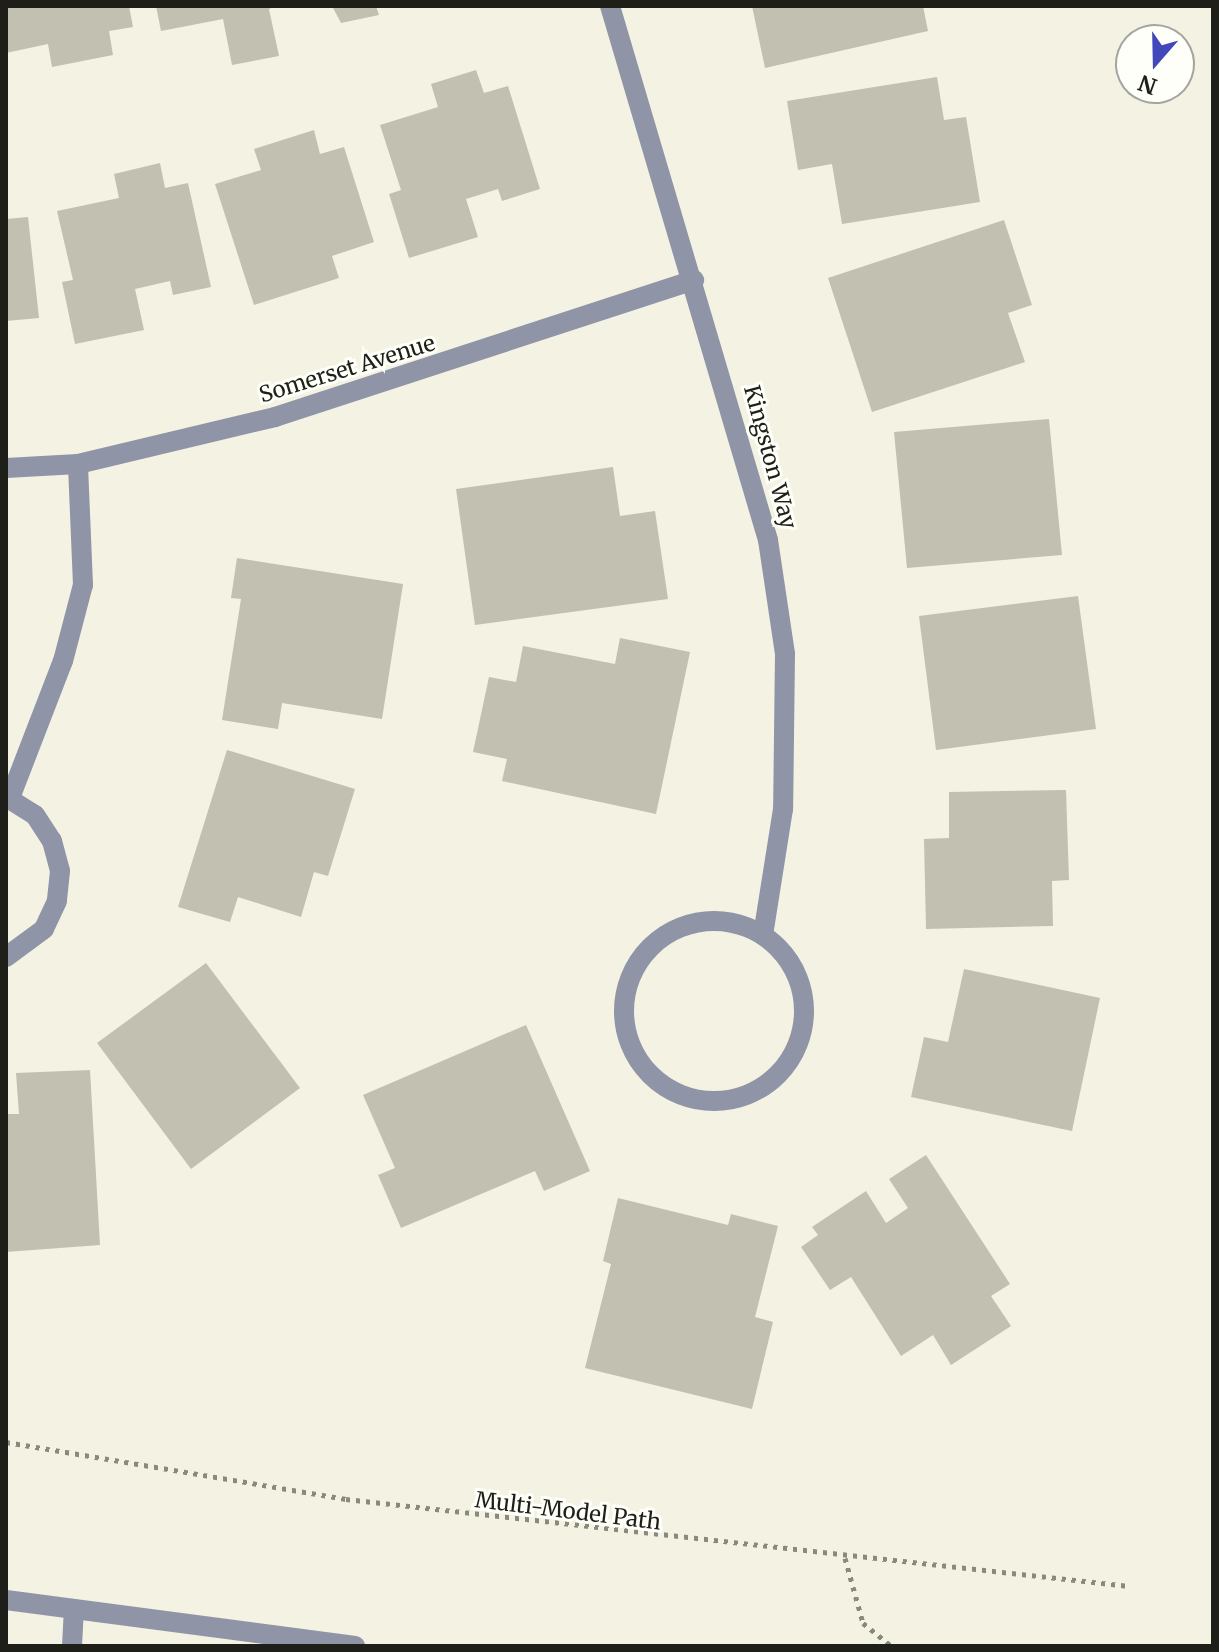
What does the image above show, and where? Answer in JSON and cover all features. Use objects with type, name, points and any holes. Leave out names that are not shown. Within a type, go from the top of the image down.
[{"type":"street","name":"Kingston Way","points":[[610,6],[694,280],[768,540],[785,654],[783,809],[763,935]]},
{"type":"street","name":"Somerset Avenue","points":[[6,468],[78,464],[275,417],[694,280]]},
{"type":"street","points":[[6,957],[44,929],[57,901],[60,871],[52,841],[35,815],[8,797],[63,661],[83,585],[78,464]]},
{"type":"street","points":[[702,921],[734,922],[763,935],[785,954],[802,992],[802,1034],[791,1060],[771,1081],[719,1101],[665,1087],[642,1065],[627,1037],[623,1006],[630,975],[648,949],[673,930],[702,921]]},
{"type":"street","points":[[6,1600],[355,1646]]},
{"type":"street","points":[[72,1646],[74,1609]]},
{"type":"path","name":"Multi-Model Path","points":[[6,1442],[346,1499],[845,1558],[1129,1586]]},
{"type":"path","points":[[845,1558],[863,1623],[891,1646]]},
{"type":"building","points":[[6,6],[129,6],[133,27],[109,31],[113,55],[52,67],[48,44],[6,53]]},
{"type":"building","points":[[156,6],[275,6],[269,9],[279,56],[232,65],[223,19],[161,31]]},
{"type":"building","points":[[332,6],[376,6],[379,15],[341,23]]},
{"type":"building","points":[[752,6],[923,6],[928,31],[765,68]]},
{"type":"building","points":[[476,70],[484,93],[508,86],[540,189],[502,201],[498,189],[466,199],[478,237],[409,258],[389,194],[401,190],[380,125],[438,107],[431,84]]},
{"type":"building","points":[[937,77],[944,120],[966,117],[980,202],[842,224],[832,164],[798,170],[787,101]]},
{"type":"building","points":[[314,130],[320,154],[344,147],[374,242],[332,256],[339,278],[254,305],[215,184],[261,170],[254,149]]},
{"type":"building","points":[[160,163],[165,188],[188,183],[211,287],[173,295],[170,281],[135,289],[144,330],[75,344],[62,282],[73,280],[57,211],[119,198],[114,174]]},
{"type":"building","points":[[28,217],[39,318],[6,321],[6,219]]},
{"type":"building","points":[[1004,220],[1032,305],[1008,313],[1025,362],[872,412],[828,278]]},
{"type":"building","points":[[1049,419],[1062,555],[907,568],[894,432]]},
{"type":"building","points":[[613,467],[620,516],[655,511],[668,599],[475,625],[456,489]]},
{"type":"building","points":[[237,558],[403,584],[382,719],[282,703],[278,729],[222,720],[241,599],[231,598]]},
{"type":"building","points":[[1078,596],[1096,729],[936,750],[919,616]]},
{"type":"building","points":[[620,638],[690,652],[656,814],[502,781],[507,759],[473,752],[489,677],[516,682],[523,646],[615,664]]},
{"type":"building","points":[[227,750],[355,789],[328,876],[314,872],[301,917],[238,897],[230,922],[178,907]]},
{"type":"building","points":[[1066,790],[1069,880],[1052,881],[1053,926],[926,929],[924,839],[949,838],[949,792]]},
{"type":"building","points":[[206,963],[300,1088],[191,1169],[97,1043]]},
{"type":"building","points":[[964,969],[1100,998],[1072,1131],[911,1097],[924,1037],[948,1042]]},
{"type":"building","points":[[526,1025],[590,1171],[544,1191],[535,1171],[401,1228],[378,1175],[395,1168],[363,1095]]},
{"type":"building","points":[[90,1070],[100,1245],[6,1252],[6,1114],[19,1114],[16,1073]]},
{"type":"building","points":[[926,1155],[1010,1284],[991,1296],[1011,1326],[951,1365],[933,1335],[901,1356],[851,1277],[830,1290],[801,1247],[818,1235],[812,1227],[866,1191],[886,1223],[908,1208],[889,1179]]},
{"type":"building","points":[[618,1198],[728,1225],[731,1214],[778,1226],[755,1317],[773,1322],[752,1409],[585,1368],[611,1264],[603,1261]]}]
